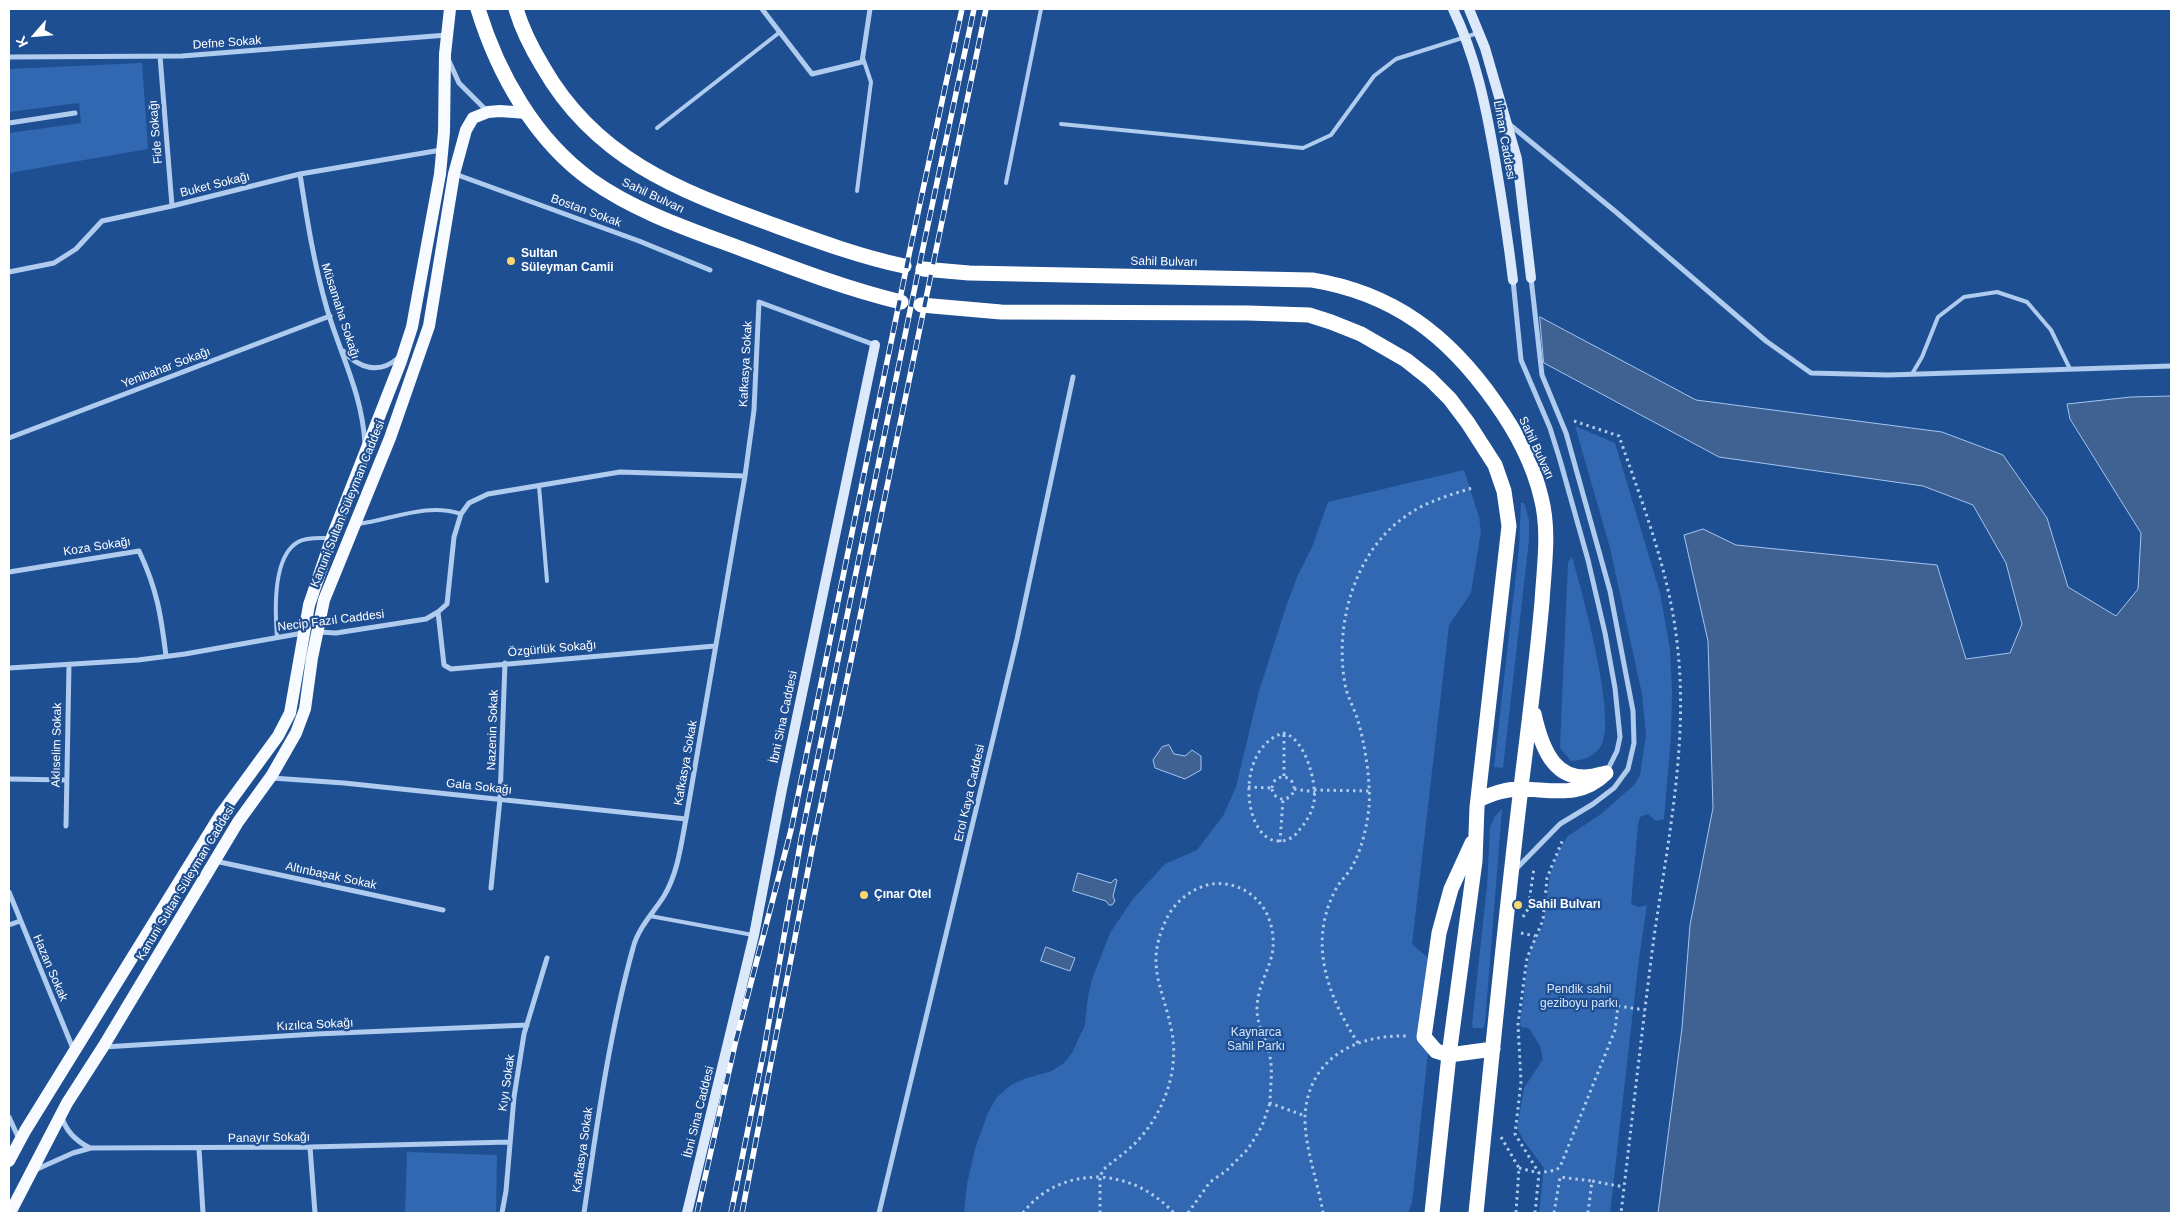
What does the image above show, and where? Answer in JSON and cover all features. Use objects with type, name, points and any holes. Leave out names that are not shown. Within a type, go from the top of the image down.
[{"type":"highway","name":"Sahil Bulvarı","points":[[478,9],[491,47],[527,113],[568,160],[590,180],[619,198],[661,218],[784,265],[867,294],[901,302]]},
{"type":"highway","name":"Sahil Bulvarı","points":[[516,9],[534,51],[560,95],[586,126],[630,161],[660,178],[727,208],[845,251],[904,266]]},
{"type":"highway","name":"Sahil Bulvarı","points":[[923,269],[978,274],[1312,280],[1335,284],[1383,300],[1422,323],[1444,341],[1464,362],[1502,413],[1527,459],[1541,496],[1546,536],[1531,704],[1511,875],[1476,1213]]},
{"type":"highway","points":[[921,305],[1001,312],[1309,315],[1361,334],[1382,345],[1406,360],[1430,379],[1450,399],[1495,465],[1508,508],[1509,526],[1478,800],[1474,861],[1449,1055],[1432,1213]]},
{"type":"highway","points":[[1531,704],[1542,743],[1555,766],[1576,776],[1588,777],[1606,773]]},
{"type":"highway","points":[[1478,800],[1496,792],[1521,788],[1574,791],[1592,784],[1606,773]]},
{"type":"highway","points":[[1476,832],[1451,889],[1439,933],[1424,1037],[1436,1051],[1449,1055],[1493,1049]]},
{"type":"main road","name":"Kanuni Sultan Süleyman Caddesi","points":[[9,1161],[20,1140],[221,814],[278,736],[290,713],[309,605],[332,537],[366,452],[412,327],[428,249],[440,174],[445,54],[450,9]]},
{"type":"main road","name":"Kanuni Sultan Süleyman Caddesi","points":[[10,1213],[61,1115],[214,861],[238,822],[270,778],[296,733],[305,709],[324,600],[390,438],[429,326],[454,174],[466,130],[473,118],[488,112]]},
{"type":"main road","points":[[488,112],[527,113]]},
{"type":"street","points":[[762,9],[812,74],[862,62],[870,9]]},
{"type":"street","name":"Liman Caddesi","points":[[1453,9],[1466,36],[1483,94],[1508,232],[1512,280]]},
{"type":"street","name":"Liman Caddesi","points":[[1469,9],[1479,32],[1512,140],[1521,178],[1531,278]]},
{"type":"street","name":"Defne Sokak","points":[[9,57],[160,56],[276,50],[447,36]]},
{"type":"street","points":[[445,54],[459,83],[488,112]]},
{"type":"street","name":"Fide Sokağı","points":[[160,56],[172,206]]},
{"type":"street","points":[[9,123],[75,113]]},
{"type":"street","points":[[1506,122],[1616,212],[1766,341],[1811,373],[1912,374],[2171,366]]},
{"type":"street","name":"Buket Sokağı","points":[[9,272],[54,263],[76,249],[102,220],[172,206],[300,174],[442,150]]},
{"type":"street","name":"Müsamaha Sokağı","points":[[300,174],[314,263],[360,403],[366,452]]},
{"type":"street","name":"Bostan Sokak","points":[[454,174],[640,242],[710,270]]},
{"type":"street","points":[[1511,875],[1560,824],[1593,804],[1614,788],[1628,769],[1634,743],[1633,711],[1610,591],[1566,433],[1542,375],[1531,278]]},
{"type":"street","points":[[1512,280],[1524,371],[1550,428],[1560,460],[1588,560],[1616,688],[1620,737],[1618,751],[1606,773]]},
{"type":"street","name":"İbni Sina Caddesi","points":[[687,1213],[754,935],[782,789],[875,345],[759,302]]},
{"type":"street","name":"Kafkasya Sokak","points":[[584,1213],[609,1051],[633,945],[665,895],[674,875],[686,819],[745,476],[754,410],[759,302]]},
{"type":"street","name":"Yenibahar Sokağı","points":[[9,438],[330,316]]},
{"type":"street","points":[[341,348],[351,360],[365,367],[378,368],[391,364],[404,352]]},
{"type":"street","name":"Erol Kaya Caddesi","points":[[879,1213],[1014,648],[1074,376]]},
{"type":"street","points":[[438,612],[446,604],[454,537],[461,514],[468,503],[488,494],[620,472],[745,476]]},
{"type":"street","name":"Koza Sokağı","points":[[9,572],[139,550],[150,573],[161,609],[166,656]]},
{"type":"street","name":"Özgürlük Sokağı","points":[[438,612],[444,665],[451,669],[715,646]]},
{"type":"street","name":"Necip Fazıl Caddesi","points":[[9,668],[69,665],[166,656],[303,633],[336,633],[426,619],[438,612]]},
{"type":"street","name":"Nazenin Sokak","points":[[491,888],[500,799],[506,663]]},
{"type":"street","name":"Aklıselim Sokak","points":[[66,826],[69,665]]},
{"type":"street","name":"Gala Sokağı","points":[[270,778],[344,783],[686,819]]},
{"type":"street","points":[[9,779],[66,780]]},
{"type":"street","name":"Altınbaşak Sokak","points":[[214,861],[443,910]]},
{"type":"street","name":"Hazan Sokak","points":[[9,892],[74,1052]]},
{"type":"street","points":[[9,925],[20,920]]},
{"type":"street","name":"Kıyı Sokak","points":[[502,1213],[506,1191],[514,1097],[527,1025],[547,958]]},
{"type":"street","name":"Kızılca Sokağı","points":[[103,1047],[316,1034],[527,1025]]},
{"type":"street","points":[[61,1115],[72,1136],[80,1143],[91,1148]]},
{"type":"street","points":[[9,1117],[20,1140]]},
{"type":"street","name":"Panayır Sokağı","points":[[32,1171],[73,1152],[91,1148],[310,1148],[510,1142]]},
{"type":"street","points":[[310,1148],[315,1213]]},
{"type":"street","points":[[199,1149],[203,1213]]},
{"type":"lane","points":[[1006,183],[1041,9]]},
{"type":"lane","points":[[657,128],[780,32]]},
{"type":"lane","points":[[1062,124],[1303,148],[1331,135],[1374,76],[1396,59],[1479,32]]},
{"type":"lane","points":[[857,191],[871,82],[862,56]]},
{"type":"lane","points":[[1912,374],[1922,357],[1938,317],[1964,297],[1997,292],[2027,302],[2051,330],[2070,369]]},
{"type":"lane","points":[[540,486],[547,581]]},
{"type":"lane","points":[[354,524],[376,522],[428,510],[443,510],[461,514]]},
{"type":"lane","points":[[277,638],[275,608],[278,585],[287,553],[297,543],[304,540],[332,537]]},
{"type":"lane","points":[[650,916],[754,935]]},
{"type":"path","points":[[1358,1043],[1330,989],[1324,970],[1322,947],[1323,927],[1329,906],[1338,886],[1354,864],[1363,837],[1369,807],[1366,756],[1362,734],[1347,690],[1343,664],[1347,609],[1369,556],[1394,525],[1418,509],[1472,488]]},
{"type":"path","points":[[1284,733],[1284,776]]},
{"type":"path","points":[[1284,733],[1293,738],[1305,755],[1312,775],[1314,791],[1313,807],[1307,820],[1297,833],[1280,842],[1270,839],[1257,824],[1250,806],[1248,787],[1252,764],[1260,750],[1271,738],[1284,733]]},
{"type":"path","points":[[1284,776],[1292,780],[1294,789],[1290,797],[1283,799],[1276,796],[1272,788],[1275,779],[1284,776]]},
{"type":"path","points":[[1248,787],[1272,788]]},
{"type":"path","points":[[1294,789],[1369,791]]},
{"type":"path","points":[[1280,842],[1283,799]]},
{"type":"path","points":[[1100,1213],[1100,1177],[1107,1166],[1140,1139],[1164,1100],[1172,1072],[1174,1047],[1170,1024],[1156,976],[1156,947],[1166,918],[1179,902],[1195,890],[1209,885],[1230,885],[1249,892],[1262,905],[1267,913],[1274,939],[1273,956],[1260,987],[1257,1002],[1258,1023],[1270,1057],[1270,1103],[1262,1126],[1248,1149],[1226,1171],[1210,1182],[1188,1213]]},
{"type":"path","points":[[1516,932],[1535,936]]},
{"type":"path","points":[[1535,1213],[1539,1173],[1560,1167],[1615,1030],[1618,1006],[1645,1010]]},
{"type":"path","points":[[1323,1213],[1309,1147],[1305,1116],[1310,1090],[1322,1069],[1342,1051],[1358,1043],[1390,1036],[1424,1037]]},
{"type":"path","points":[[1270,1103],[1305,1116]]},
{"type":"path","points":[[1557,1169],[1562,1177]]},
{"type":"path","points":[[1023,1213],[1048,1190],[1080,1177],[1120,1179],[1145,1189],[1174,1213]]},
{"type":"path","points":[[1562,1177],[1624,1186]]},
{"type":"path","points":[[1554,1213],[1559,1179],[1562,1177]]},
{"type":"path","points":[[1588,1213],[1592,1181]]},
{"type":"green space","points":[[142,63],[148,149],[9,173],[9,133],[81,123],[79,103],[9,112],[9,69]]},
{"type":"green space","name":"Pendik sahil geziboyu parkı","points":[[1575,426],[1615,443],[1660,593],[1670,649],[1672,691],[1671,736],[1664,819],[1656,821],[1648,814],[1640,817],[1638,825],[1631,904],[1639,907],[1647,905],[1639,958],[1610,1213],[1539,1213],[1544,1168],[1517,1128],[1524,1088],[1543,1059],[1540,1046],[1529,1028],[1521,1027],[1520,1023],[1528,961],[1532,946],[1543,925],[1550,874],[1559,850],[1568,836],[1601,814],[1635,784],[1640,775],[1646,735],[1642,694],[1610,548]]},
{"type":"green space","name":"Kaynarca Sahil Parkı","points":[[1464,470],[1479,517],[1481,531],[1471,593],[1449,625],[1412,944],[1427,957],[1429,962],[1430,1034],[1412,1203],[1408,1213],[964,1213],[967,1184],[975,1149],[988,1113],[997,1097],[1011,1085],[1052,1071],[1064,1063],[1072,1053],[1085,1025],[1092,979],[1110,933],[1133,899],[1165,864],[1197,850],[1223,816],[1236,787],[1259,691],[1286,607],[1297,577],[1312,547],[1328,502]]},
{"type":"green space","points":[[1521,503],[1524,503],[1529,520],[1529,540],[1503,768],[1494,767],[1519,548]]},
{"type":"green space","points":[[1572,557],[1596,652],[1605,707],[1605,729],[1602,744],[1593,755],[1571,761],[1560,748],[1568,562]]},
{"type":"green space","points":[[1502,809],[1485,1024],[1483,1028],[1473,1028],[1487,886],[1490,827],[1495,816]]},
{"type":"green space","points":[[407,1152],[497,1155],[496,1213],[405,1213]]},
{"type":"shaded area","points":[[1540,317],[1696,400],[1942,432],[2003,455],[2047,518],[2068,587],[2116,616],[2138,589],[2141,533],[2070,419],[2067,404],[2131,397],[2171,396],[2171,1213],[1658,1213],[1682,1028],[1690,925],[1713,808],[1708,641],[1684,535],[1703,529],[1736,545],[1937,565],[1966,659],[2010,653],[2022,624],[2006,563],[1973,505],[1923,486],[1719,457],[1544,363]]},
{"type":"shaded area","points":[[1169,745],[1174,754],[1185,756],[1192,750],[1201,756],[1201,770],[1185,779],[1155,768],[1153,760],[1162,747]]},
{"type":"shaded area","points":[[1078,873],[1111,883],[1115,879],[1117,880],[1113,896],[1115,901],[1112,905],[1109,905],[1106,901],[1073,891]]},
{"type":"shaded area","points":[[1046,947],[1075,958],[1070,971],[1041,961]]},
{"type":"railway","points":[[697,1213],[736,1040],[791,830],[911,245],[962,9]]},
{"type":"railway","points":[[731,1213],[764,1050],[802,834],[974,9]]},
{"type":"railway","points":[[742,1213],[814,839],[986,9]]},
{"type":"place","name":"Sultan Süleyman Camii","points":[[511,261]]},
{"type":"place","name":"Çınar Otel","points":[[864,895]]},
{"type":"place","name":"Sahil Bulvarı","points":[[1518,905]]}]
